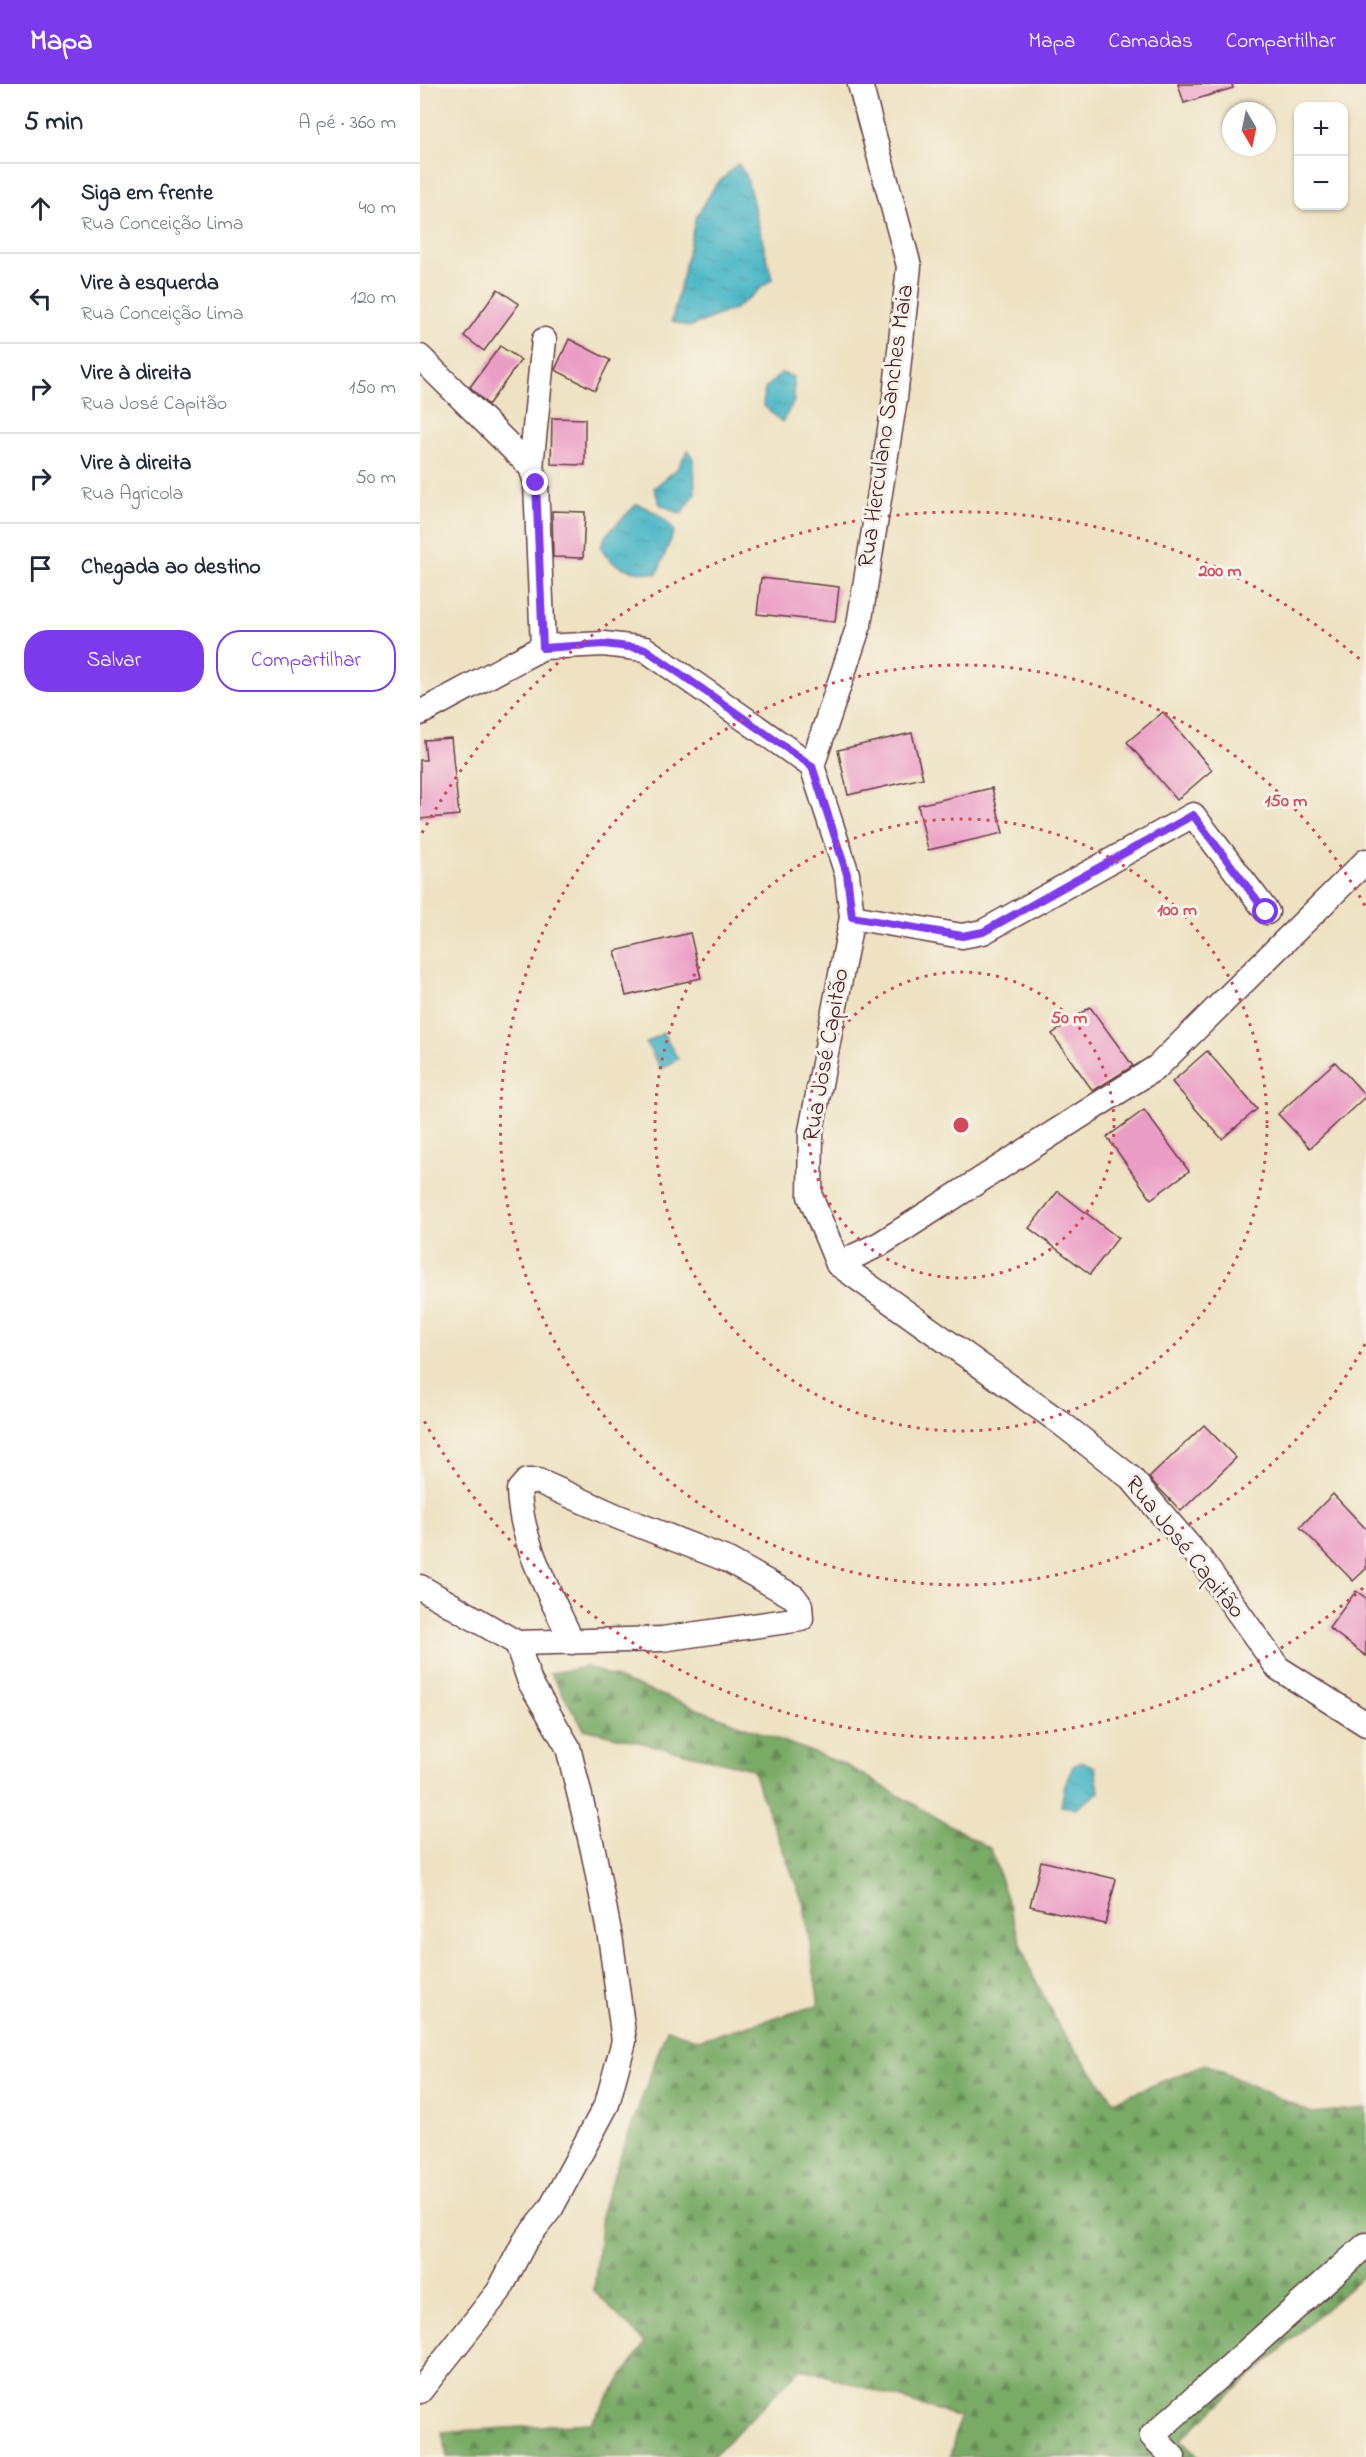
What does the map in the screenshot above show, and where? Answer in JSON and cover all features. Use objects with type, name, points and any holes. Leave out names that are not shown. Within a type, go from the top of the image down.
[{"type":"street","name":"Rua Herculano Sanches Maia","points":[[812,766],[859,625],[895,398],[909,266],[860,84]]},
{"type":"street","points":[[543,648],[536,483],[531,467],[544,339]]},
{"type":"street","points":[[420,357],[531,467]]},
{"type":"street","points":[[420,712],[543,648],[604,644],[645,649],[812,766]]},
{"type":"street","name":"Rua José Capitão","points":[[812,766],[847,874],[852,917],[811,1131],[810,1196],[838,1264],[1061,1423],[1131,1478],[1201,1560],[1278,1668],[1366,1724]]},
{"type":"street","points":[[852,917],[962,936],[983,932],[1193,815],[1266,912]]},
{"type":"street","points":[[838,1264],[880,1244],[1157,1067],[1366,861]]},
{"type":"street","points":[[420,1587],[517,1643],[572,1642],[662,1639],[801,1619],[800,1605],[794,1597],[728,1560],[616,1516],[538,1481],[527,1481],[519,1490],[520,1513],[534,1559],[572,1642]]},
{"type":"street","points":[[420,2391],[499,2291],[525,2241],[551,2208],[607,2104],[624,2041],[610,1942],[593,1850],[568,1747],[530,1682],[517,1643]]},
{"type":"street","points":[[1173,2457],[1152,2436],[1366,2245]]},
{"type":"green space","points":[[587,1667],[846,1765],[991,1849],[1028,1965],[1060,2029],[1114,2101],[1205,2064],[1312,2113],[1366,2108],[1366,2273],[1181,2439],[1198,2457],[950,2457],[960,2417],[801,2368],[712,2457],[447,2457],[442,2432],[591,2423],[645,2343],[594,2291],[603,2205],[667,2029],[698,2040],[819,2005],[804,1905],[752,1769],[584,1729],[550,1673]]},
{"type":"water","points":[[738,164],[746,175],[772,279],[736,308],[689,327],[672,321],[696,217],[715,186]]},
{"type":"water","points":[[781,373],[794,377],[794,401],[782,422],[763,405],[765,389]]},
{"type":"water","points":[[688,450],[694,461],[695,494],[681,514],[660,504],[654,488],[677,469]]},
{"type":"water","points":[[637,504],[658,514],[674,531],[657,574],[617,565],[610,560],[601,546],[607,534]]},
{"type":"water","points":[[663,1033],[678,1059],[661,1069],[646,1043]]},
{"type":"water","points":[[1083,1762],[1095,1767],[1099,1792],[1077,1808],[1061,1806],[1065,1786],[1073,1766]]},
{"type":"building","points":[[1178,84],[1232,84],[1233,88],[1184,103]]},
{"type":"building","points":[[498,289],[519,304],[484,351],[464,336]]},
{"type":"building","points":[[569,339],[610,360],[595,390],[555,370]]},
{"type":"building","points":[[500,346],[521,360],[488,405],[470,387]]},
{"type":"building","points":[[552,418],[585,419],[585,465],[551,464]]},
{"type":"building","points":[[552,511],[585,512],[583,558],[553,557]]},
{"type":"building","points":[[761,578],[839,587],[835,622],[757,614]]},
{"type":"building","points":[[1163,712],[1212,770],[1177,800],[1127,742]]},
{"type":"building","points":[[912,733],[923,778],[848,795],[838,750]]},
{"type":"building","points":[[451,738],[459,815],[420,819],[420,760],[426,760],[424,740]]},
{"type":"building","points":[[992,788],[1003,833],[928,850],[918,805]]},
{"type":"building","points":[[690,933],[701,978],[626,996],[615,951]]},
{"type":"building","points":[[1090,1007],[1133,1066],[1093,1091],[1052,1034]]},
{"type":"building","points":[[1207,1051],[1257,1109],[1222,1139],[1172,1082]]},
{"type":"building","points":[[1335,1062],[1366,1096],[1310,1148],[1278,1114]]},
{"type":"building","points":[[1144,1110],[1189,1171],[1151,1199],[1107,1137]]},
{"type":"building","points":[[1058,1191],[1118,1238],[1090,1274],[1029,1228]]},
{"type":"building","points":[[1204,1425],[1236,1458],[1181,1511],[1149,1478]]},
{"type":"building","points":[[1333,1494],[1366,1529],[1366,1569],[1353,1581],[1300,1527]]},
{"type":"building","points":[[1356,1591],[1366,1598],[1366,1656],[1329,1628]]},
{"type":"building","points":[[1041,1861],[1116,1879],[1105,1924],[1030,1906]]},
{"type":"route","points":[[536,483],[543,648],[604,644],[645,649],[812,766],[847,874],[852,917],[962,936],[983,932],[1193,815],[1266,912]]}]
